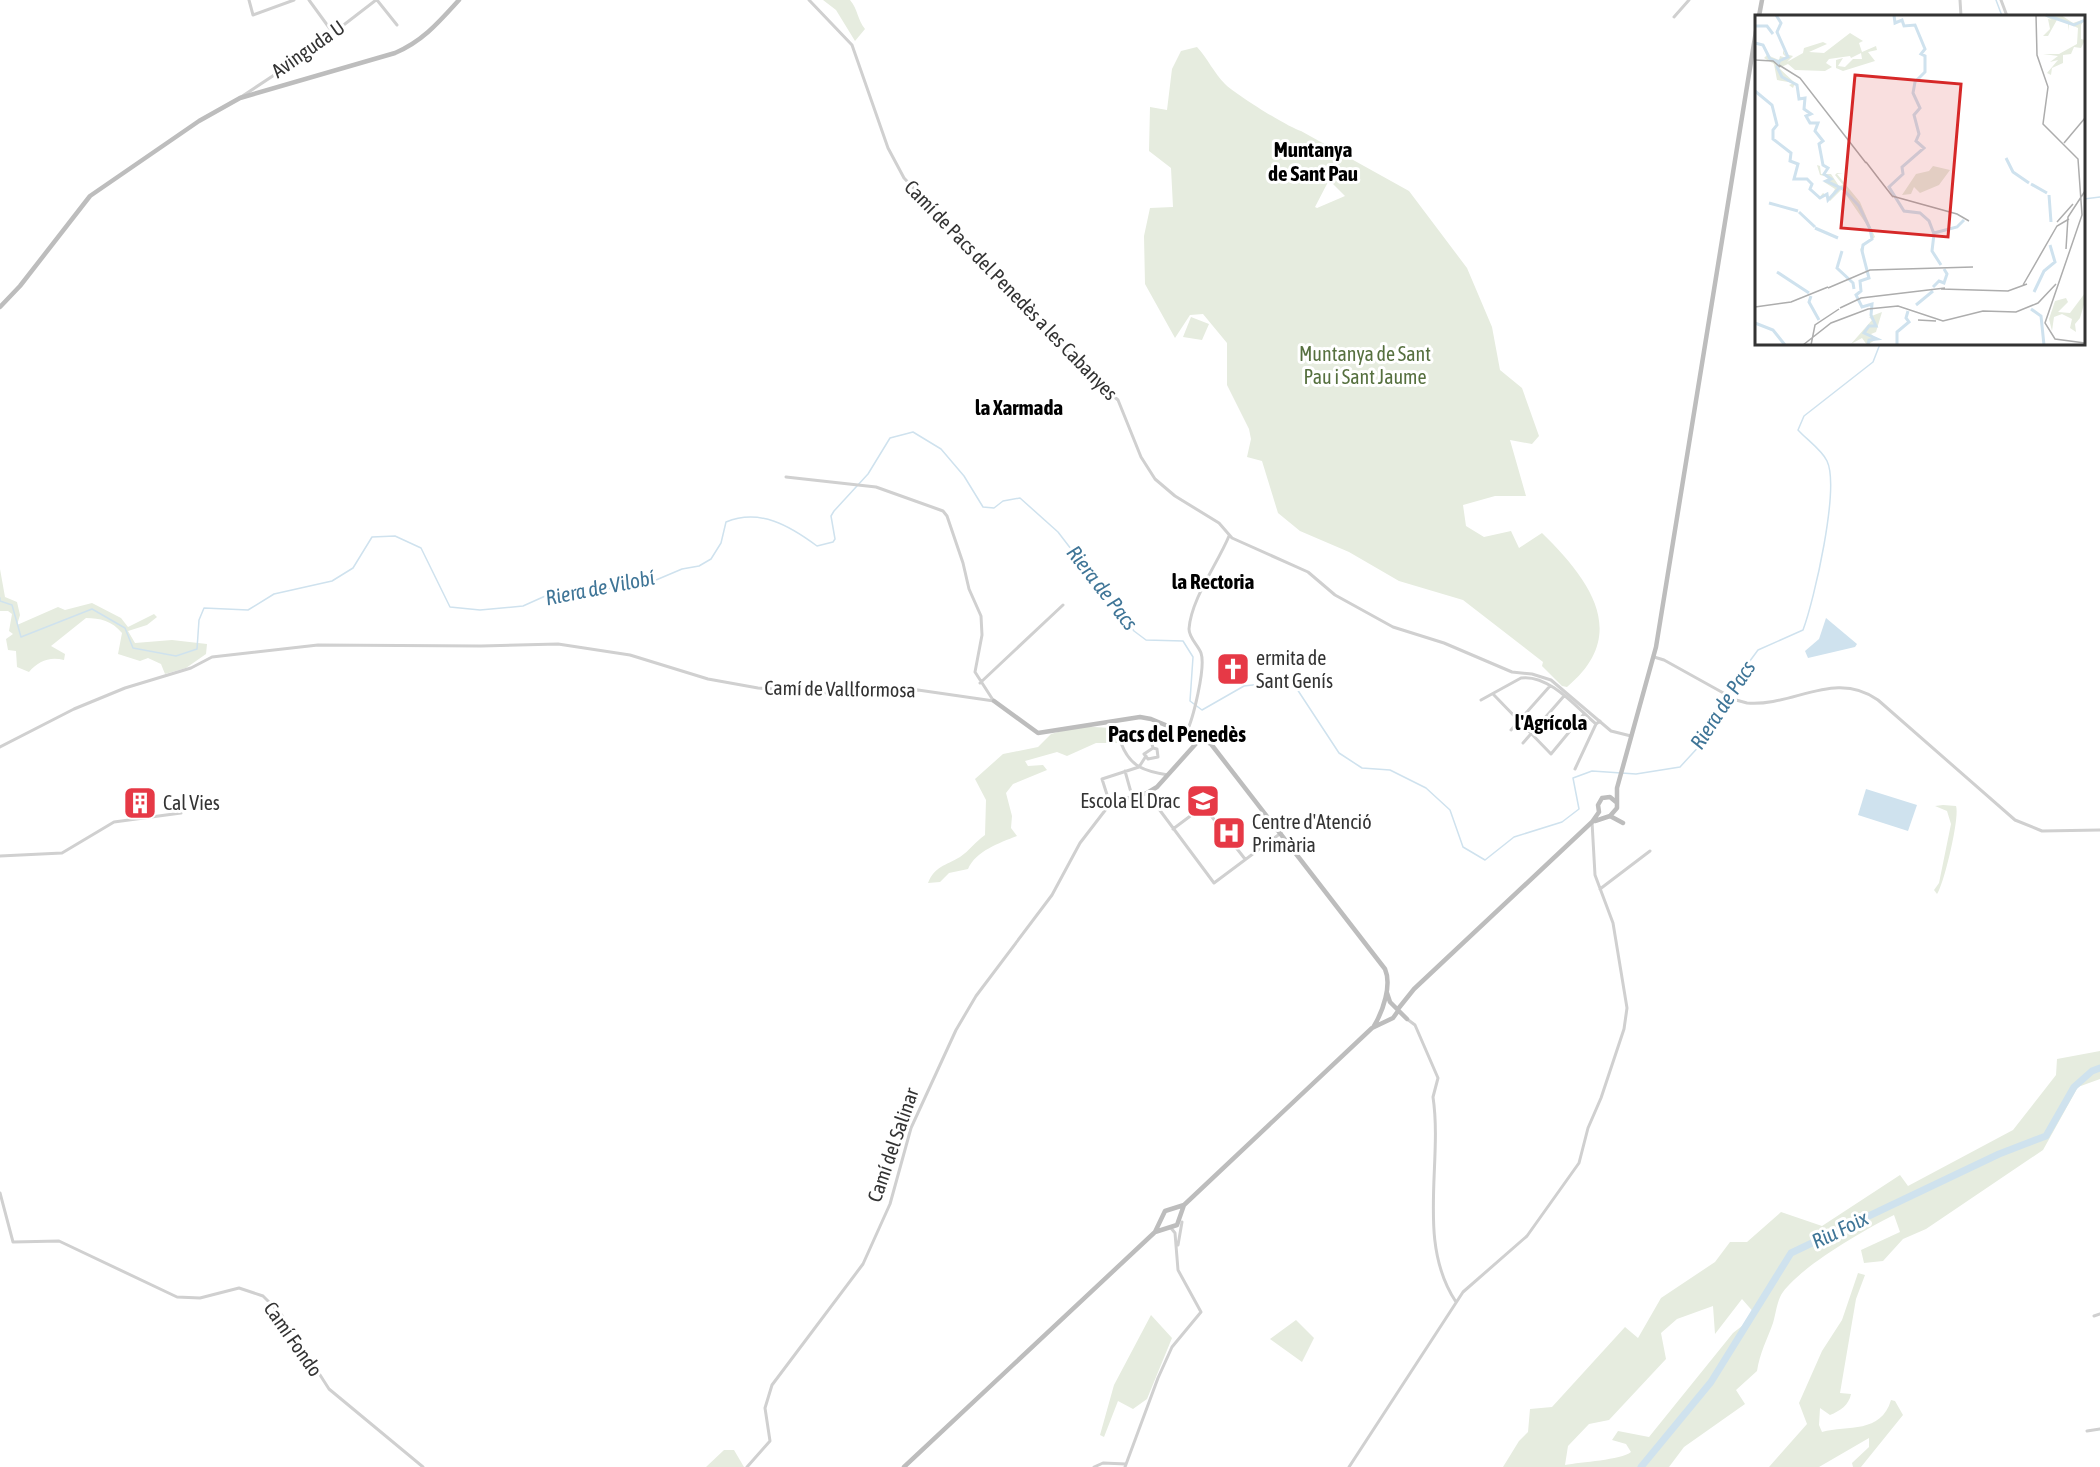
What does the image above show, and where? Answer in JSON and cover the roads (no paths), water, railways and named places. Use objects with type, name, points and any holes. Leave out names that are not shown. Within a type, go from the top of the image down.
[{"type":"main road","points":[[0,307],[20,286],[90,196],[199,121],[240,98],[395,53],[428,35],[459,0]]},
{"type":"main road","points":[[1759,15],[1762,0]]},
{"type":"main road","points":[[1599,812],[1623,823],[1616,811],[1617,788],[1654,657],[1755,37]]},
{"type":"main road","points":[[994,701],[1038,733],[1140,717],[1201,738],[1211,744],[1385,969],[1386,991],[1382,1007],[1372,1028]]},
{"type":"main road","points":[[1110,804],[1147,793],[1168,775],[1201,738]]},
{"type":"main road","points":[[1155,1232],[1165,1210],[1184,1204],[1372,1028],[1391,1018],[1411,992],[1592,822],[1599,812],[1599,801],[1610,797],[1617,788]]},
{"type":"main road","points":[[1610,797],[1616,802]]},
{"type":"main road","points":[[1592,822],[1616,811]]},
{"type":"main road","points":[[1386,991],[1392,1002],[1407,1019]]},
{"type":"main road","points":[[1382,1007],[1411,992]]},
{"type":"main road","points":[[1382,1007],[1383,1015],[1407,1019]]},
{"type":"main road","points":[[904,1467],[1155,1232],[1179,1223],[1184,1204]]},
{"type":"main road","points":[[1174,1209],[1180,1216]]},
{"type":"main road","points":[[1161,1218],[1169,1227]]},
{"type":"street","points":[[249,0],[254,15],[294,0]]},
{"type":"street","points":[[309,0],[333,33]]},
{"type":"street","points":[[367,0],[370,5]]},
{"type":"street","points":[[377,0],[397,25]]},
{"type":"street","name":"Avinguda U","points":[[240,98],[377,0]]},
{"type":"street","name":"Camí de Pacs del Penedès a les Cabanyes","points":[[809,0],[854,48],[888,148],[904,178],[1091,377],[1113,394],[1141,457],[1159,483],[1175,496],[1219,523],[1236,541],[1308,572],[1335,595],[1393,627],[1444,643],[1512,672],[1532,674],[1551,680],[1611,731],[1632,736]]},
{"type":"street","points":[[1674,17],[1689,0]]},
{"type":"street","points":[[1960,0],[1961,15]]},
{"type":"street","points":[[2001,0],[2007,15]]},
{"type":"street","points":[[786,477],[876,487],[943,511],[950,520],[969,589],[981,616],[982,635],[974,668],[980,683],[994,701]]},
{"type":"street","points":[[1186,733],[1197,706],[1202,660],[1190,634],[1190,626],[1201,593],[1229,534]]},
{"type":"street","points":[[980,683],[1063,605]]},
{"type":"street","name":"Camí de Vallformosa","points":[[0,747],[74,709],[221,655],[318,645],[547,644],[610,651],[708,679],[758,688],[830,693],[929,691],[994,701]]},
{"type":"street","points":[[1654,657],[1674,664],[1727,695],[1751,704],[1831,687],[1861,689],[1891,711],[2002,811],[2015,820],[2042,831],[2100,830]]},
{"type":"street","points":[[1480,700],[1524,677],[1550,686],[1596,724]]},
{"type":"street","points":[[1511,730],[1550,686]]},
{"type":"street","points":[[1493,694],[1551,754],[1584,714]]},
{"type":"street","points":[[1523,743],[1564,696]]},
{"type":"street","points":[[1575,769],[1596,724],[1600,721]]},
{"type":"street","points":[[1146,756],[1148,759],[1158,757],[1157,749],[1153,748],[1150,736],[1171,728]]},
{"type":"street","points":[[1121,743],[1127,759],[1150,772],[1168,775]]},
{"type":"street","points":[[1110,804],[1102,779],[1139,767],[1146,756],[1144,754],[1153,748]]},
{"type":"street","points":[[1125,771],[1132,796]]},
{"type":"street","points":[[1147,793],[1214,883],[1281,833]]},
{"type":"street","name":"Camí del Salinar","points":[[747,1467],[770,1441],[765,1408],[772,1385],[863,1264],[890,1204],[910,1128],[956,1030],[976,996],[1052,895],[1080,843],[1110,804]]},
{"type":"street","points":[[1173,829],[1201,808],[1205,808],[1245,859]]},
{"type":"street","points":[[0,856],[62,853],[114,822],[181,813]]},
{"type":"street","points":[[1349,1467],[1467,1287],[1527,1236],[1579,1163],[1588,1128],[1601,1098],[1624,1029],[1627,1008],[1613,923],[1595,874],[1592,822]]},
{"type":"street","points":[[1600,889],[1650,851]]},
{"type":"street","points":[[1407,1019],[1415,1025],[1438,1078],[1433,1097],[1436,1248],[1443,1278],[1456,1302]]},
{"type":"street","name":"Camí Fondo","points":[[0,1193],[9,1235],[15,1243],[59,1241],[177,1297],[200,1299],[239,1288],[263,1296],[281,1314],[328,1389],[423,1467]]},
{"type":"street","points":[[1176,1252],[1182,1222]]},
{"type":"street","points":[[1094,1467],[1103,1462],[1126,1466],[1158,1378],[1172,1347],[1201,1312],[1178,1270],[1175,1233],[1169,1227]]},
{"type":"street","points":[[2094,1316],[2100,1314]]},
{"type":"street","points":[[2087,1431],[2100,1429]]},
{"type":"water","points":[[1826,618],[1857,644],[1855,647],[1808,658],[1805,651],[1819,639]]},
{"type":"water","points":[[1866,789],[1917,805],[1908,831],[1858,815]]},
{"type":"waterway","points":[[1996,0],[2002,15]]},
{"type":"waterway","points":[[2085,199],[2100,197]]},
{"type":"waterway","name":"Riera de Pacs","points":[[0,598],[0,601],[12,605],[21,637],[92,609],[125,628],[133,648],[176,656],[197,649],[199,620],[204,608],[248,610],[274,594],[332,581],[353,568],[372,537],[395,536],[421,548],[450,607],[480,610],[523,606],[552,593],[627,587],[656,580],[682,569],[699,566],[711,559],[721,543],[726,522],[739,518],[763,518],[774,521],[817,546],[833,542],[835,539],[831,516],[834,511],[868,474],[890,438],[913,432],[941,449],[964,476],[983,507],[994,508],[1003,501],[1020,498],[1058,532],[1134,631],[1146,640],[1183,641],[1193,657],[1190,701],[1202,710],[1244,686],[1278,682],[1297,689],[1339,753],[1362,768],[1390,770],[1426,788],[1450,810],[1463,847],[1485,860],[1514,837],[1562,822],[1579,809],[1573,778],[1592,771],[1636,774],[1680,767],[1703,742],[1741,673],[1758,650],[1803,630],[1824,545],[1830,475],[1825,457],[1798,430],[1804,416],[1873,362],[1880,345]]},
{"type":"waterway","name":"Riu Foix","points":[[1641,1467],[1711,1382],[1791,1253],[1999,1154],[2046,1136],[2074,1087],[2092,1071],[2100,1068]]},
{"type":"place","name":"ermita de Sant Genís","points":[[1233,669]]},
{"type":"place","name":"Escola El Drac","points":[[1203,801]]},
{"type":"place","name":"Cal Vies","points":[[140,803]]},
{"type":"place","name":"Centre d'Atenció Primària","points":[[1229,833]]},
{"type":"district","name":"Muntanya de Sant Pau","points":[[1313,162]]},
{"type":"district","name":"la Xarmada","points":[[1019,408]]},
{"type":"district","name":"la Rectoria","points":[[1213,582]]},
{"type":"district","name":"l'Agrícola","points":[[1551,723]]},
{"type":"district","name":"Pacs del Penedès","points":[[1177,734]]},
{"type":"park label","name":"Muntanya de Sant Pau i Sant Jaume","points":[[1365,366]]},
{"type":"water label","name":"Riera de Vilobí","points":[[600,588]]}]
